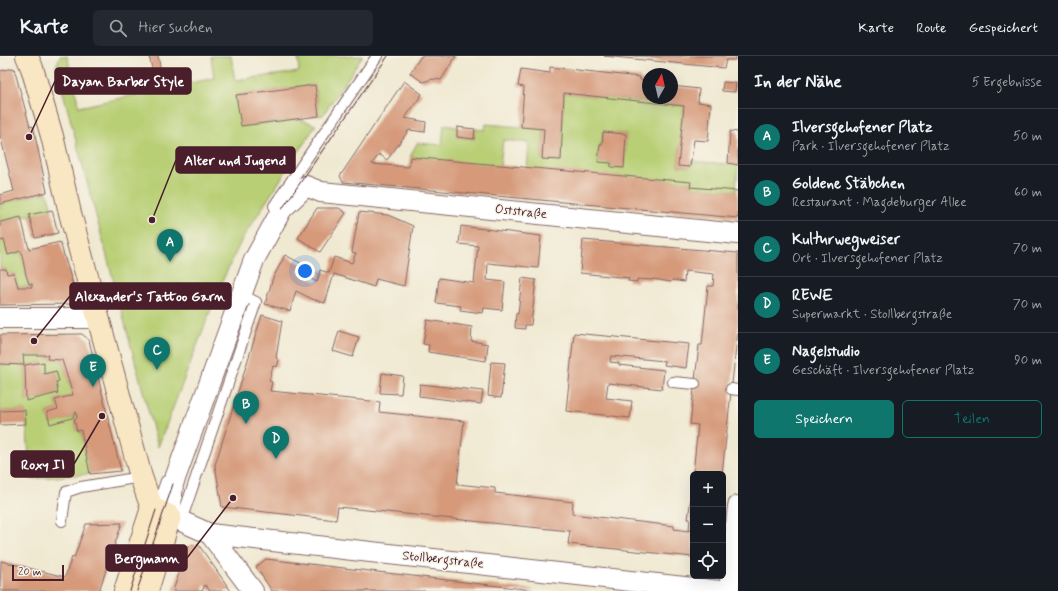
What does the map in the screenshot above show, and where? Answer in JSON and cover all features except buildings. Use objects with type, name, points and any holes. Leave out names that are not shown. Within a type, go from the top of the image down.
[{"type":"main road","points":[[27,56],[52,136],[70,213],[141,477],[165,514],[147,591]]},
{"type":"main road","points":[[125,591],[165,514]]},
{"type":"street","name":"Oststraße","points":[[242,295],[254,260],[282,209],[306,186],[321,192],[738,234]]},
{"type":"street","points":[[165,514],[173,484],[242,295]]},
{"type":"street","points":[[0,318],[99,318]]},
{"type":"street","points":[[730,591],[738,506]]},
{"type":"street","name":"Stollbergstraße","points":[[165,514],[210,534],[720,591]]},
{"type":"street","points":[[210,534],[253,591]]},
{"type":"lane","points":[[165,514],[247,257],[275,205],[377,56]]},
{"type":"lane","points":[[165,514],[256,302],[242,295]]},
{"type":"lane","points":[[673,382],[695,384]]},
{"type":"lane","points":[[62,521],[66,492],[81,487],[141,477]]},
{"type":"green space","points":[[60,56],[67,56],[79,107],[214,78],[211,56],[231,56],[235,80],[299,72],[298,56],[363,56],[323,115],[319,116],[315,85],[237,95],[241,126],[299,119],[316,125],[242,239],[219,288],[158,447],[56,66]]},
{"type":"green space","points":[[564,93],[642,101],[642,104],[684,106],[678,166],[690,167],[691,161],[738,165],[736,191],[690,187],[691,182],[527,169],[529,143],[503,140],[500,166],[410,157],[417,143],[442,145],[444,125],[457,127],[457,137],[474,139],[475,129],[485,130],[486,124],[544,129],[542,159],[561,160]],"holes":[[[603,132],[626,134],[624,168],[611,167],[611,163],[598,162]]]},
{"type":"green space","points":[[47,192],[52,210],[1,222],[0,227],[0,204]]},
{"type":"green space","points":[[4,240],[8,255],[21,251],[29,284],[32,284],[32,287],[18,287],[14,273],[7,274],[6,269],[0,269],[0,241]]},
{"type":"green space","points":[[23,355],[48,355],[47,359],[62,360],[73,395],[55,400],[58,409],[47,412],[50,424],[72,418],[76,412],[77,418],[74,419],[77,431],[81,430],[90,474],[31,479],[25,410],[0,411],[0,364],[24,365]],"holes":[[[43,362],[44,374],[56,371],[59,381],[56,382],[58,393],[26,401],[25,365]]]},
{"type":"tram line","points":[[282,209],[388,56]]},
{"type":"tram line","points":[[137,591],[173,484]]},
{"type":"tram line","points":[[130,591],[156,510]]},
{"type":"place","name":"Dayan Barber Style","points":[[29,137]]},
{"type":"place","name":"Alter und Jugend","points":[[152,220]]},
{"type":"place","name":"Ilversgehofener Platz","points":[[170,262]]},
{"type":"place","name":"Alexander's Tattoo Garn","points":[[34,341]]},
{"type":"place","name":"Kulturwegweiser","points":[[157,370]]},
{"type":"place","name":"Nagelstudio","points":[[93,387]]},
{"type":"place","name":"Roxy II","points":[[102,416]]},
{"type":"place","name":"Goldene Stäbchen","points":[[246,424]]},
{"type":"place","name":"REWE","points":[[276,459]]},
{"type":"place","name":"Bergmann","points":[[233,498]]}]
